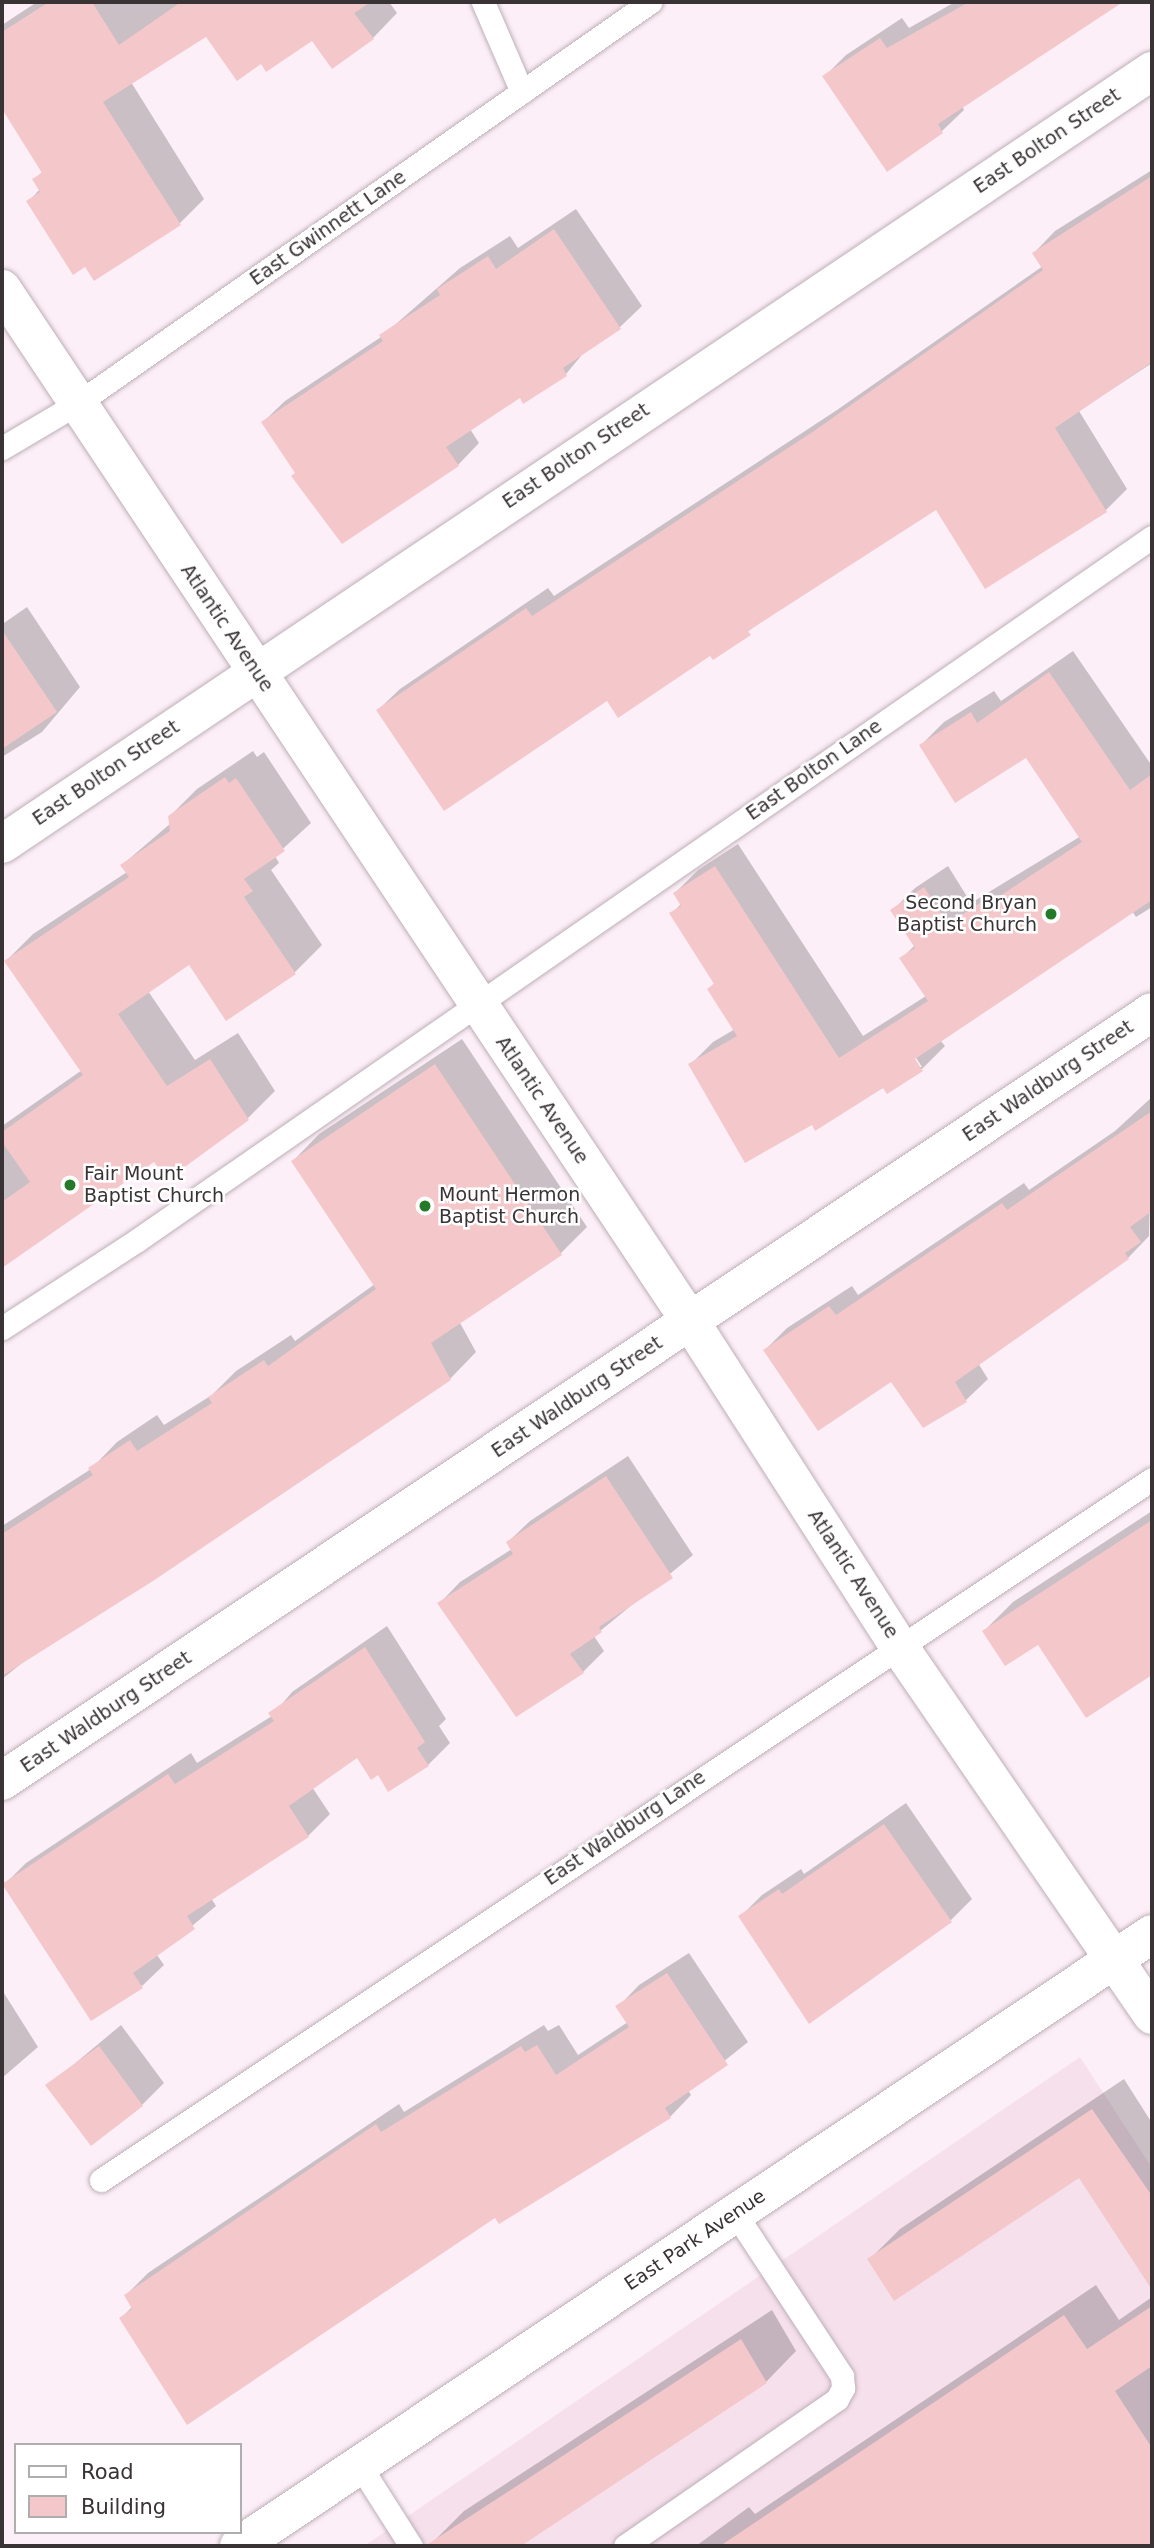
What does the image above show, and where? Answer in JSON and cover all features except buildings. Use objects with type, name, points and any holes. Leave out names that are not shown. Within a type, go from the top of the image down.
[{"type":"street","name":"East Bolton Street","points":[[2,844],[255,670],[1152,71]]},
{"type":"street","name":"Atlantic Avenue","points":[[2,289],[690,1321],[898,1645],[1152,2015]]},
{"type":"street","name":"East Waldburg Street","points":[[2,1781],[1152,1012]]},
{"type":"street","name":"East Park Avenue","points":[[239,2546],[1152,1934]]},
{"type":"lane","points":[[483,2],[523,92]]},
{"type":"lane","name":"East Gwinnett Lane","points":[[2,448],[78,403],[650,2]]},
{"type":"lane","name":"East Bolton Lane","points":[[2,1328],[136,1241],[477,1002],[1152,537]]},
{"type":"lane","name":"East Waldburg Lane","points":[[101,2180],[898,1645],[1152,1479]]},
{"type":"lane","points":[[625,2546],[837,2399],[843,2388],[842,2376],[735,2213]]},
{"type":"lane","points":[[360,2466],[411,2546]]},
{"type":"shaded area","points":[[1080,2057],[1152,2168],[1152,2546],[364,2546]]},
{"type":"place","name":"Second Bryan Baptist Church","points":[[1051,914]]},
{"type":"place","name":"Fair Mount Baptist Church","points":[[70,1185]]},
{"type":"place","name":"Mount Hermon Baptist Church","points":[[425,1206]]}]
